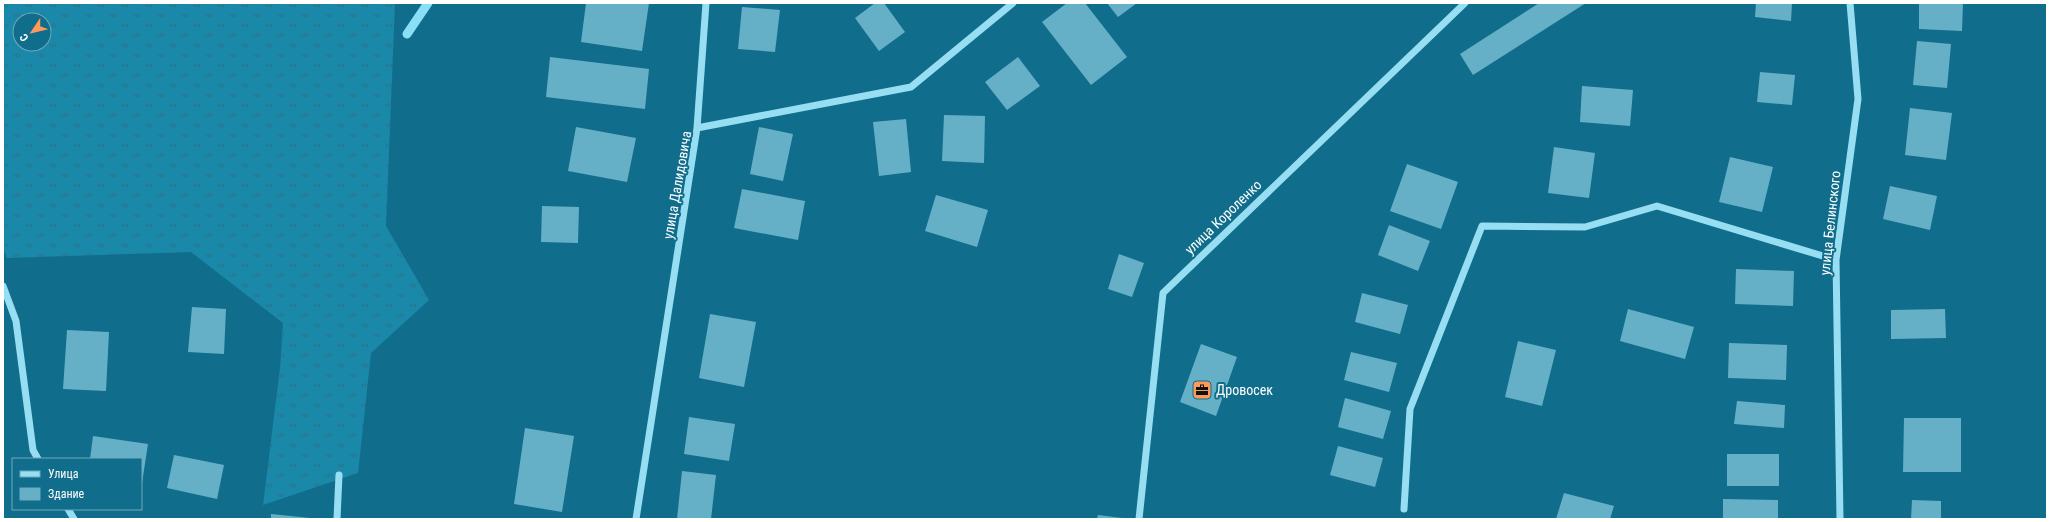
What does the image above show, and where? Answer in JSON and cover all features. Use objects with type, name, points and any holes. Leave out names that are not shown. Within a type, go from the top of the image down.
[{"type":"street","points":[[697,128],[706,3]]},
{"type":"street","name":"улица Далидовича","points":[[636,519],[697,128],[911,88],[1013,3]]},
{"type":"street","name":"улица Короленко","points":[[1139,519],[1163,293],[1465,3]]},
{"type":"street","name":"улица Белинского","points":[[1840,519],[1836,260],[1858,99],[1850,3]]},
{"type":"street","points":[[1404,510],[1410,409],[1482,226],[1585,227],[1657,206],[1836,260]]},
{"type":"street","points":[[3,286],[16,321],[33,450],[37,458]]},
{"type":"street","points":[[337,519],[339,475]]},
{"type":"street","points":[[69,510],[74,519]]},
{"type":"green space","points":[[3,3],[395,3],[386,226],[429,300],[371,353],[358,473],[263,505],[280,368],[283,323],[191,252],[7,258],[3,248]]},
{"type":"building","points":[[586,3],[649,3],[642,51],[581,42]]},
{"type":"building","points":[[875,3],[884,3],[905,32],[879,51],[855,18]]},
{"type":"building","points":[[1067,3],[1085,3],[1127,57],[1091,85],[1042,22]]},
{"type":"building","points":[[1107,3],[1137,3],[1118,17]]},
{"type":"building","points":[[1539,3],[1586,3],[1473,75],[1460,54]]},
{"type":"building","points":[[1756,3],[1792,3],[1791,21],[1755,17]]},
{"type":"building","points":[[1919,3],[1963,3],[1962,31],[1919,29]]},
{"type":"building","points":[[742,7],[780,10],[775,52],[738,49]]},
{"type":"building","points":[[1917,41],[1951,44],[1947,88],[1913,85]]},
{"type":"building","points":[[550,57],[649,69],[645,109],[546,97]]},
{"type":"building","points":[[1018,57],[1040,86],[1007,110],[985,82]]},
{"type":"building","points":[[1760,72],[1795,75],[1792,105],[1757,102]]},
{"type":"building","points":[[1582,86],[1633,90],[1630,126],[1580,122]]},
{"type":"building","points":[[1910,108],[1952,113],[1946,160],[1905,155]]},
{"type":"building","points":[[944,115],[985,116],[984,163],[942,161]]},
{"type":"building","points":[[906,119],[911,172],[879,176],[873,122]]},
{"type":"building","points":[[576,127],[636,138],[627,182],[568,171]]},
{"type":"building","points":[[759,127],[793,134],[783,181],[750,174]]},
{"type":"building","points":[[1554,147],[1595,153],[1589,198],[1548,193]]},
{"type":"building","points":[[1730,157],[1773,167],[1762,212],[1719,202]]},
{"type":"building","points":[[1407,164],[1458,182],[1441,229],[1390,211]]},
{"type":"building","points":[[1890,186],[1937,196],[1930,230],[1883,219]]},
{"type":"building","points":[[742,189],[805,201],[798,240],[734,228]]},
{"type":"building","points":[[936,195],[988,210],[977,247],[925,231]]},
{"type":"building","points":[[542,206],[579,207],[578,243],[541,242]]},
{"type":"building","points":[[1389,225],[1430,241],[1418,271],[1378,255]]},
{"type":"building","points":[[1119,254],[1144,263],[1132,297],[1108,289]]},
{"type":"building","points":[[1736,269],[1794,271],[1793,306],[1735,304]]},
{"type":"building","points":[[1362,293],[1408,305],[1400,334],[1355,322]]},
{"type":"building","points":[[192,307],[226,309],[224,354],[188,352]]},
{"type":"building","points":[[1628,309],[1694,327],[1685,359],[1620,341]]},
{"type":"building","points":[[1945,309],[1946,338],[1891,339],[1891,310]]},
{"type":"building","points":[[710,314],[756,322],[744,387],[699,378]]},
{"type":"building","points":[[67,330],[109,332],[106,391],[63,389]]},
{"type":"building","points":[[1518,341],[1556,350],[1542,406],[1505,397]]},
{"type":"building","points":[[1729,343],[1787,345],[1786,380],[1728,378]]},
{"type":"building","points":[[1201,344],[1237,357],[1216,416],[1180,402]]},
{"type":"building","points":[[1351,352],[1397,363],[1389,392],[1344,380]]},
{"type":"building","points":[[1345,398],[1391,411],[1383,439],[1338,427]]},
{"type":"building","points":[[1737,401],[1785,405],[1784,428],[1734,424]]},
{"type":"building","points":[[689,417],[735,424],[729,461],[684,454]]},
{"type":"building","points":[[1904,418],[1961,418],[1961,472],[1903,472]]},
{"type":"building","points":[[525,428],[574,436],[562,512],[514,504]]},
{"type":"building","points":[[93,436],[148,444],[142,483],[142,458],[90,458]]},
{"type":"building","points":[[1338,446],[1383,458],[1375,487],[1330,475]]},
{"type":"building","points":[[1727,454],[1779,454],[1779,486],[1727,486]]},
{"type":"building","points":[[174,455],[224,465],[217,499],[167,488]]},
{"type":"building","points":[[682,471],[716,475],[711,519],[677,519]]},
{"type":"building","points":[[1564,493],[1614,506],[1610,519],[1556,519]]},
{"type":"building","points":[[1723,499],[1778,500],[1778,519],[1723,519]]},
{"type":"building","points":[[1912,500],[1941,501],[1941,519],[1911,519]]},
{"type":"building","points":[[271,514],[310,518],[271,519]]},
{"type":"building","points":[[1098,515],[1122,518],[1122,519],[1097,519]]},
{"type":"waterway","points":[[407,34],[428,3]]},
{"type":"place","name":"Дровосек","points":[[1202,390]]}]
